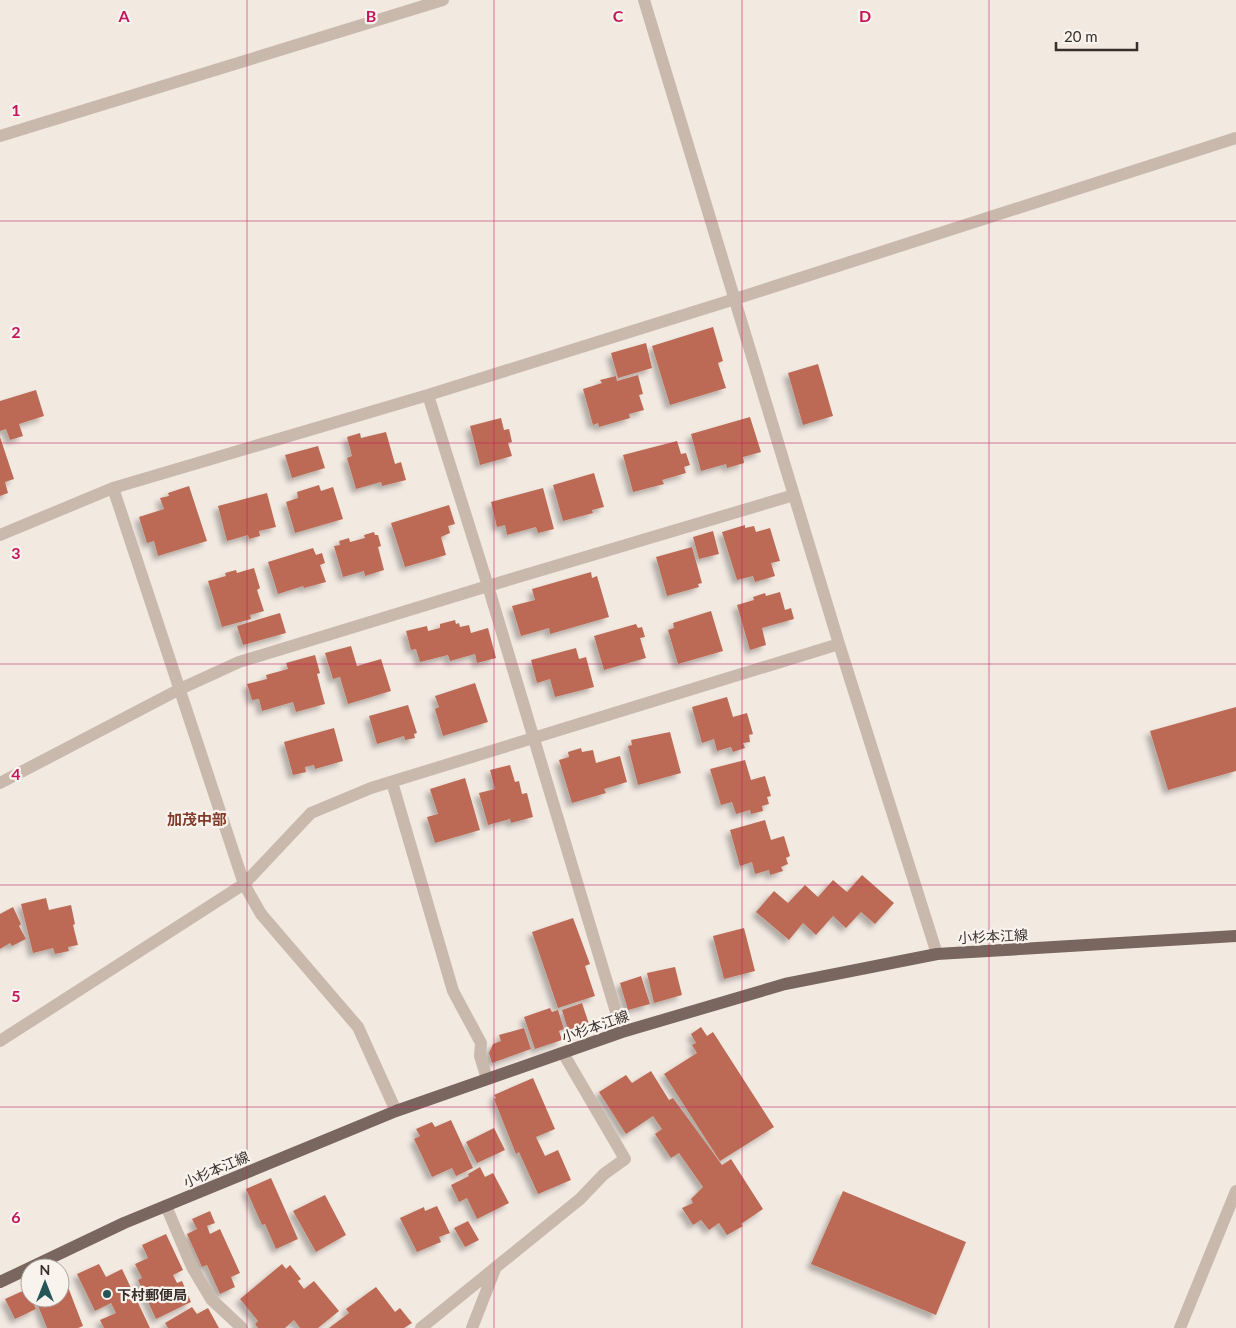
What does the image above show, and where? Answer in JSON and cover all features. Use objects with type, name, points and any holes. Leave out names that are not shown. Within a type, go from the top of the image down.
[{"type":"main road","name":"小杉本江線","points":[[0,1282],[124,1223],[396,1111],[622,1032],[785,984],[937,954],[1236,936]]},
{"type":"street","points":[[0,136],[443,0]]},
{"type":"street","points":[[644,0],[839,644],[937,954]]},
{"type":"street","points":[[0,535],[113,488],[428,394],[735,299],[1236,138]]},
{"type":"street","points":[[428,394],[488,586],[622,1032]]},
{"type":"street","points":[[113,488],[244,884],[261,914],[358,1027],[396,1111]]},
{"type":"street","points":[[0,783],[180,689],[239,662],[794,495]]},
{"type":"street","points":[[0,1041],[244,884],[311,813],[371,788],[839,644]]},
{"type":"street","points":[[392,782],[453,991],[481,1043],[480,1056],[487,1078]]},
{"type":"street","points":[[421,1328],[580,1199],[604,1174],[625,1159],[563,1054]]},
{"type":"street","points":[[1180,1328],[1236,1191]]},
{"type":"street","points":[[166,1206],[192,1267],[211,1298],[242,1328]]},
{"type":"street","points":[[472,1328],[496,1267]]},
{"type":"building","points":[[713,327],[723,361],[718,363],[726,388],[670,405],[652,346]]},
{"type":"building","points":[[646,343],[652,368],[618,378],[611,353]]},
{"type":"building","points":[[818,364],[833,416],[803,425],[788,373]]},
{"type":"building","points":[[638,375],[643,394],[639,395],[644,410],[629,414],[630,418],[599,427],[598,423],[593,425],[583,389],[602,383],[600,380],[616,376],[617,381]]},
{"type":"building","points":[[36,390],[44,416],[19,424],[23,436],[10,440],[6,429],[0,431],[0,401]]},
{"type":"building","points":[[750,417],[761,452],[743,457],[744,463],[727,468],[726,464],[701,471],[691,434]]},
{"type":"building","points":[[501,418],[504,430],[509,429],[512,442],[508,443],[512,456],[480,465],[470,426]]},
{"type":"building","points":[[386,432],[395,464],[401,462],[406,480],[382,486],[381,482],[356,489],[347,458],[352,456],[347,437],[360,433],[361,438]]},
{"type":"building","points":[[0,437],[14,479],[5,482],[8,493],[0,496]]},
{"type":"building","points":[[677,441],[681,454],[686,453],[690,465],[684,467],[686,473],[662,480],[664,484],[633,492],[623,455]]},
{"type":"building","points":[[318,446],[325,468],[292,478],[285,455]]},
{"type":"building","points":[[594,473],[604,507],[592,510],[593,513],[563,521],[553,485]]},
{"type":"building","points":[[319,485],[321,491],[333,487],[343,519],[295,533],[286,502],[298,498],[297,492]]},
{"type":"building","points":[[189,486],[207,541],[158,556],[154,541],[147,543],[139,517],[164,509],[160,498],[169,496],[168,493]]},
{"type":"building","points":[[543,488],[554,529],[538,533],[536,527],[507,535],[505,525],[497,527],[491,502]]},
{"type":"building","points":[[267,493],[276,527],[259,531],[260,536],[249,539],[248,535],[227,541],[218,506]]},
{"type":"building","points":[[449,505],[455,524],[448,526],[450,533],[441,537],[446,555],[405,567],[391,523]]},
{"type":"building","points":[[745,525],[745,528],[754,526],[756,532],[770,528],[780,561],[771,563],[775,576],[755,582],[753,576],[737,580],[722,532]]},
{"type":"building","points":[[713,531],[719,554],[699,559],[693,537]]},
{"type":"building","points":[[374,532],[375,535],[378,535],[381,546],[378,547],[384,570],[365,576],[364,571],[343,577],[334,546],[340,545],[339,541],[349,538],[350,542],[365,538],[364,535]]},
{"type":"building","points":[[692,547],[702,583],[698,584],[699,587],[667,596],[656,557]]},
{"type":"building","points":[[313,548],[316,555],[322,553],[325,563],[320,565],[326,582],[304,588],[303,586],[278,594],[268,562]]},
{"type":"building","points":[[254,568],[260,588],[257,590],[264,611],[250,615],[251,619],[222,627],[208,581],[226,576],[225,573],[236,570],[237,573]]},
{"type":"building","points":[[591,572],[592,578],[597,576],[609,617],[550,634],[549,628],[521,636],[512,606],[535,600],[532,589]]},
{"type":"building","points":[[780,592],[785,610],[791,608],[794,619],[762,628],[766,645],[750,650],[737,605],[754,600],[753,597],[765,593],[766,596]]},
{"type":"building","points":[[711,611],[723,651],[678,664],[668,630],[674,628],[673,623]]},
{"type":"building","points":[[280,613],[286,633],[243,645],[237,626]]},
{"type":"building","points":[[455,620],[456,624],[459,623],[460,627],[469,625],[471,633],[488,628],[496,658],[477,663],[475,654],[450,661],[448,655],[420,662],[416,649],[411,650],[406,631],[427,626],[428,631],[440,628],[440,624]]},
{"type":"building","points":[[636,624],[638,628],[642,627],[645,637],[640,638],[646,658],[604,670],[594,636]]},
{"type":"building","points":[[351,646],[357,666],[381,659],[391,691],[348,704],[340,677],[333,679],[325,653]]},
{"type":"building","points":[[576,648],[579,659],[586,657],[594,687],[555,697],[550,679],[537,683],[531,660]]},
{"type":"building","points":[[315,655],[320,673],[317,674],[325,704],[296,712],[293,702],[262,711],[259,699],[252,700],[247,684],[267,679],[266,675],[288,669],[286,663]]},
{"type":"building","points":[[475,683],[488,722],[443,736],[435,709],[439,707],[435,696]]},
{"type":"building","points":[[727,697],[733,717],[747,713],[753,734],[749,735],[750,742],[743,743],[745,748],[733,752],[731,747],[717,751],[714,739],[702,743],[692,707]]},
{"type":"building","points":[[408,705],[417,733],[414,734],[415,738],[405,740],[404,736],[377,744],[369,716]]},
{"type":"building","points":[[1236,707],[1236,771],[1168,790],[1150,731]]},
{"type":"building","points":[[334,728],[343,761],[315,769],[314,765],[305,767],[306,772],[293,775],[284,742]]},
{"type":"building","points":[[670,732],[681,773],[638,785],[628,746],[632,745],[631,740]]},
{"type":"building","points":[[581,748],[582,752],[593,750],[596,763],[620,756],[627,782],[604,789],[606,793],[572,803],[559,760],[569,757],[568,752]]},
{"type":"building","points":[[745,760],[751,780],[765,776],[771,796],[767,797],[769,804],[762,806],[763,811],[751,814],[750,810],[736,814],[732,802],[721,805],[710,769]]},
{"type":"building","points":[[510,765],[515,782],[519,781],[522,794],[527,793],[533,817],[511,823],[510,819],[488,825],[479,793],[495,789],[490,770]]},
{"type":"building","points":[[465,778],[480,830],[435,843],[427,817],[438,814],[430,789]]},
{"type":"building","points":[[765,820],[771,840],[784,836],[790,856],[786,858],[788,864],[781,867],[783,871],[770,875],[769,870],[755,874],[752,862],[740,866],[730,830]]},
{"type":"building","points":[[862,875],[894,903],[875,924],[861,912],[846,928],[833,916],[816,935],[803,923],[789,940],[756,912],[774,891],[788,903],[805,885],[818,897],[833,880],[847,892]]},
{"type":"building","points":[[46,898],[49,910],[71,905],[78,945],[68,947],[69,951],[55,954],[53,948],[33,953],[21,904]]},
{"type":"building","points":[[13,907],[21,924],[19,926],[26,939],[12,946],[10,943],[0,949],[0,914]]},
{"type":"building","points":[[573,918],[590,964],[585,966],[595,996],[558,1008],[532,932]]},
{"type":"building","points":[[744,928],[755,971],[724,979],[713,936]]},
{"type":"building","points":[[675,967],[682,995],[654,1003],[647,973]]},
{"type":"building","points":[[641,976],[650,1004],[628,1010],[620,983]]},
{"type":"building","points":[[582,1003],[590,1027],[569,1033],[562,1010]]},
{"type":"building","points":[[550,1008],[552,1012],[558,1010],[564,1029],[559,1031],[562,1040],[535,1049],[524,1017]]},
{"type":"building","points":[[701,1027],[707,1036],[713,1032],[774,1127],[720,1161],[664,1074],[697,1053],[692,1045],[696,1043],[691,1034]]},
{"type":"building","points":[[524,1028],[531,1049],[492,1063],[489,1053],[493,1044],[501,1041],[499,1035]]},
{"type":"building","points":[[651,1071],[669,1100],[673,1098],[722,1165],[731,1159],[763,1209],[741,1224],[743,1226],[727,1235],[719,1223],[709,1230],[701,1220],[693,1225],[682,1208],[693,1203],[691,1199],[703,1187],[679,1153],[671,1158],[655,1134],[662,1129],[653,1116],[626,1134],[599,1092],[626,1075],[632,1083]]},
{"type":"building","points":[[533,1078],[555,1129],[536,1137],[545,1156],[558,1150],[571,1180],[538,1194],[519,1152],[516,1154],[494,1099],[496,1098],[494,1095]]},
{"type":"building","points":[[451,1120],[473,1168],[456,1176],[452,1168],[432,1177],[414,1139],[420,1136],[416,1129],[432,1122],[435,1127]]},
{"type":"building","points":[[494,1128],[505,1150],[477,1163],[466,1142]]},
{"type":"building","points":[[480,1167],[485,1177],[493,1173],[509,1203],[477,1219],[467,1198],[459,1202],[451,1185],[469,1176],[468,1174]]},
{"type":"building","points":[[271,1178],[298,1239],[276,1249],[265,1224],[262,1225],[246,1189]]},
{"type":"building","points":[[843,1191],[966,1242],[936,1315],[811,1264]]},
{"type":"building","points":[[325,1195],[346,1235],[316,1252],[293,1211]]},
{"type":"building","points":[[437,1206],[450,1233],[439,1237],[441,1242],[417,1252],[400,1218],[424,1207],[425,1211]]},
{"type":"building","points":[[210,1211],[215,1223],[207,1226],[210,1234],[220,1229],[240,1273],[231,1277],[235,1287],[220,1294],[207,1265],[202,1267],[187,1234],[197,1229],[192,1219]]},
{"type":"building","points":[[468,1221],[479,1240],[465,1247],[454,1228]]},
{"type":"building","points":[[166,1234],[183,1270],[173,1275],[177,1283],[182,1281],[191,1302],[156,1319],[138,1280],[142,1278],[135,1264],[148,1258],[142,1245]]},
{"type":"building","points":[[99,1264],[106,1277],[122,1269],[150,1328],[104,1328],[100,1320],[116,1313],[111,1303],[95,1311],[77,1274]]},
{"type":"building","points":[[282,1264],[286,1269],[290,1265],[301,1279],[298,1281],[304,1289],[314,1281],[339,1311],[318,1328],[300,1328],[294,1320],[285,1328],[258,1328],[255,1324],[258,1321],[240,1299]]},
{"type":"building","points":[[376,1287],[395,1312],[400,1308],[412,1323],[404,1328],[329,1328],[349,1313],[346,1309]]},
{"type":"building","points":[[20,1292],[20,1308],[36,1309],[15,1319],[5,1299]]},
{"type":"building","points":[[70,1292],[83,1326],[78,1328],[47,1328],[39,1308],[70,1308]]},
{"type":"building","points":[[192,1307],[197,1314],[208,1308],[219,1328],[168,1328],[165,1323]]},
{"type":"place","name":"下村郵便局","points":[[107,1294]]},
{"type":"district","name":"加茂中部","points":[[197,819]]}]
